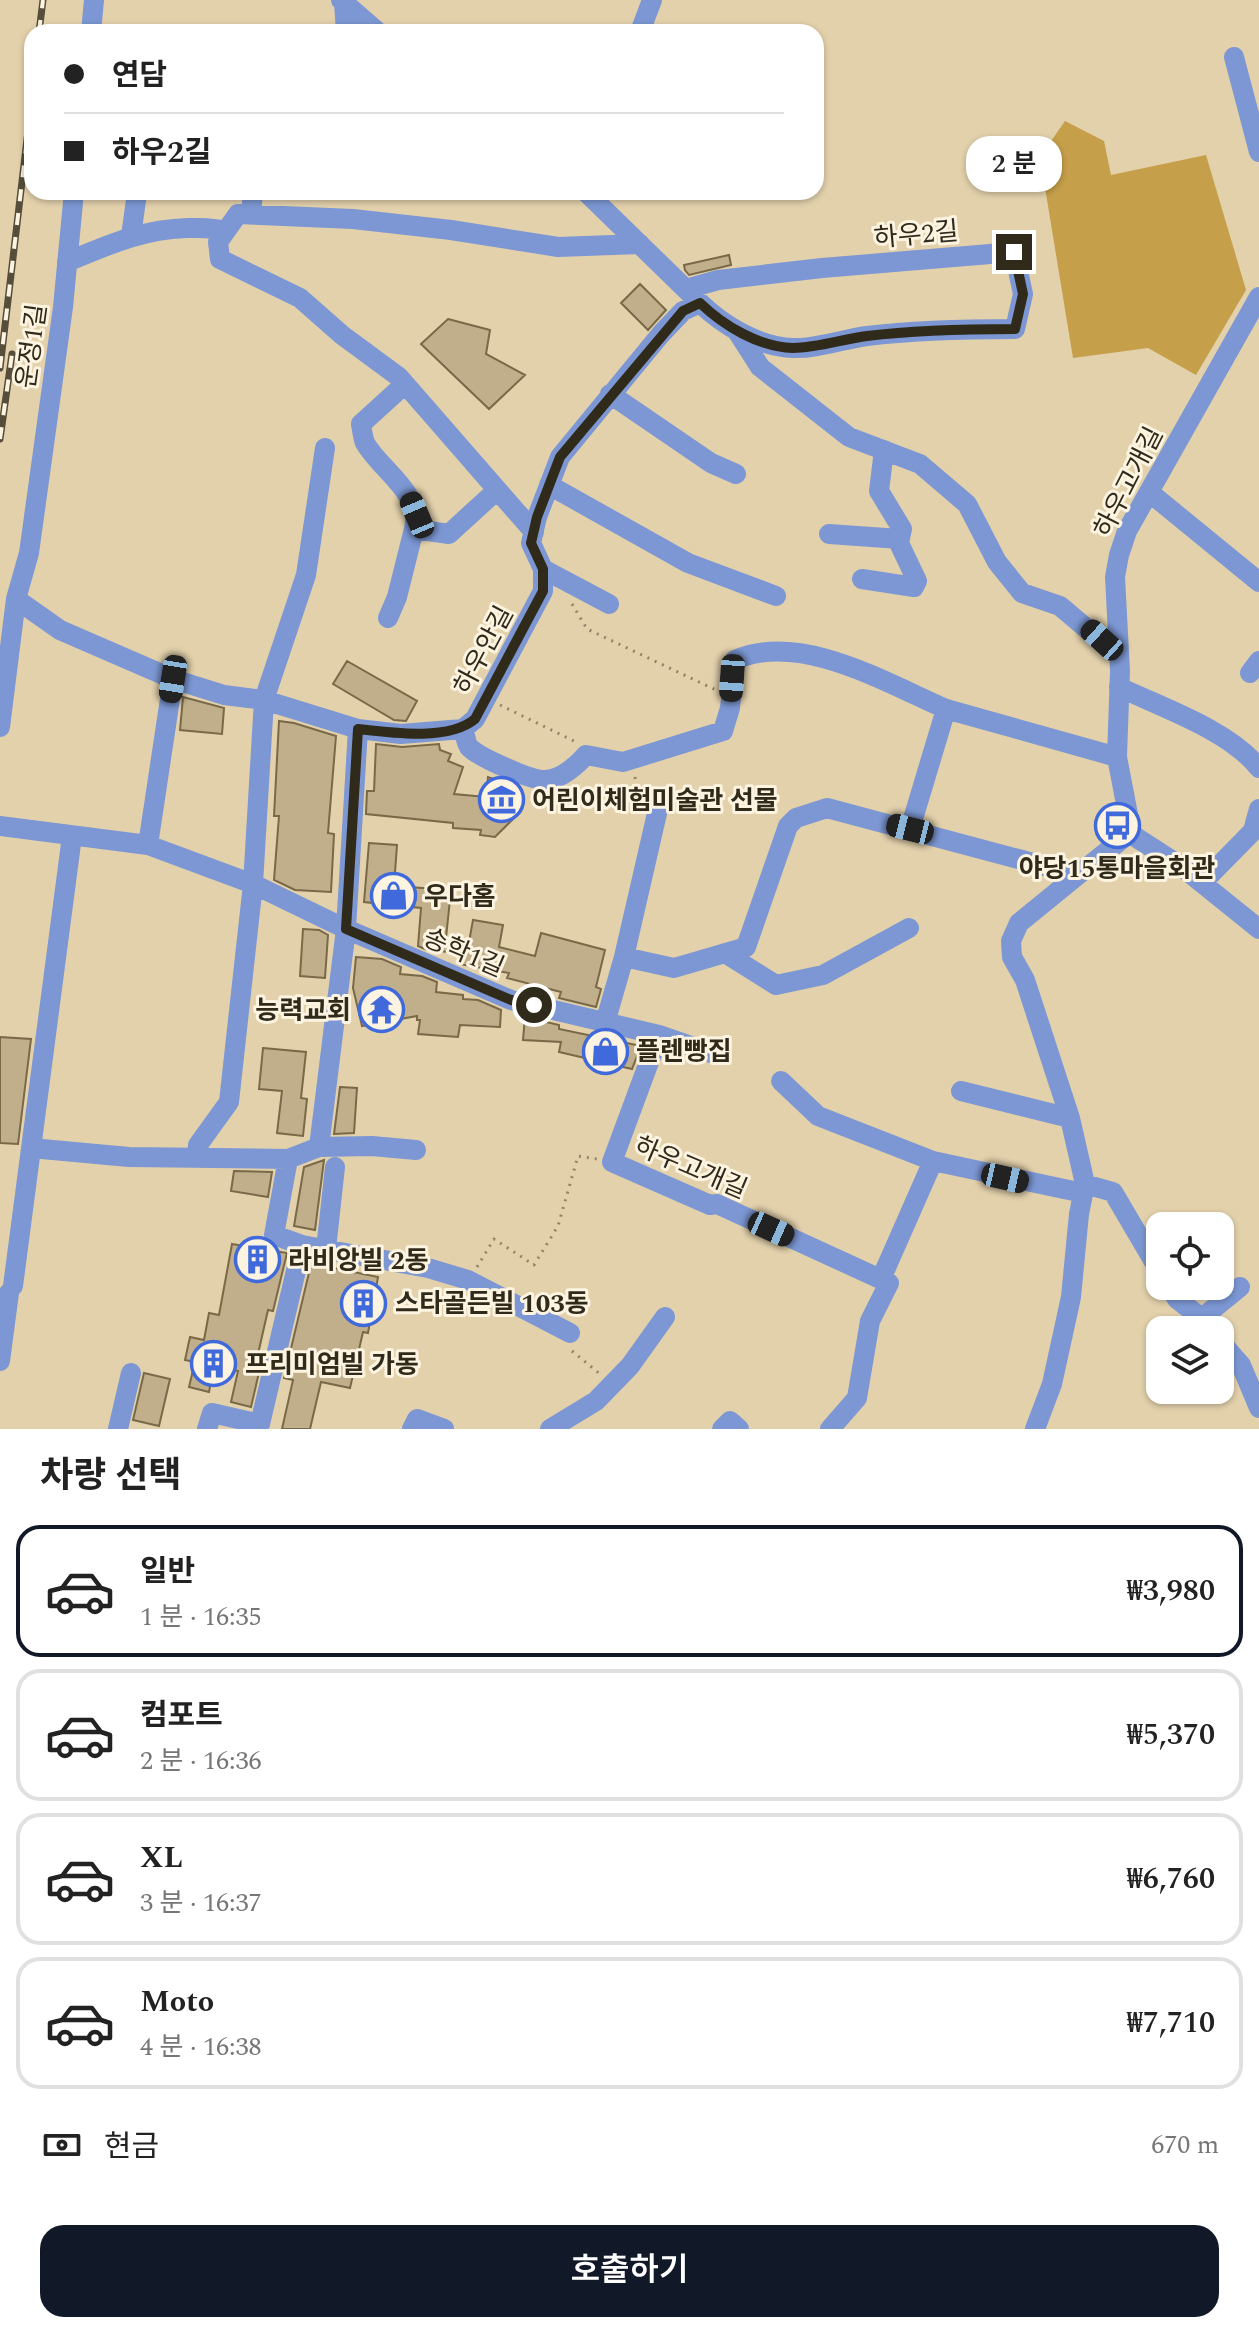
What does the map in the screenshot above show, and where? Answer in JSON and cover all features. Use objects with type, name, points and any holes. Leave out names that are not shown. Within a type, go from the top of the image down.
[{"type":"street","points":[[92,24],[94,0]]},
{"type":"street","points":[[643,24],[652,0]]},
{"type":"street","points":[[342,1],[345,24]]},
{"type":"street","points":[[342,1],[369,24]]},
{"type":"street","points":[[1234,57],[1259,152]]},
{"type":"street","name":"운정1길","points":[[16,599],[29,553],[73,200]]},
{"type":"street","points":[[131,236],[136,200]]},
{"type":"street","points":[[251,214],[252,200]]},
{"type":"street","name":"하우2길","points":[[594,200],[693,296],[734,328],[751,338],[794,348],[865,336],[938,329],[1015,329],[1023,294],[1014,252],[718,280],[693,296]]},
{"type":"street","points":[[67,262],[131,236],[159,229],[214,228],[225,231],[238,214],[353,219],[558,247],[640,244]]},
{"type":"street","name":"하우안길","points":[[225,231],[218,242],[220,259],[300,298],[405,384],[534,532],[531,543],[548,572],[543,591],[475,719],[463,729],[469,747],[486,758],[541,780],[555,778],[586,755]]},
{"type":"street","points":[[534,532],[560,457],[693,296]]},
{"type":"street","name":"하우고개길","points":[[1129,830],[1117,757],[1119,656],[1115,577],[1119,555],[1127,531],[1259,297]]},
{"type":"street","points":[[734,328],[760,367],[849,437],[920,464],[967,504],[997,562],[1022,593],[1060,606],[1119,656]]},
{"type":"street","points":[[388,618],[397,597],[417,515],[407,493],[365,442],[361,424],[405,384]]},
{"type":"street","points":[[610,394],[711,463],[736,474]]},
{"type":"street","points":[[197,1156],[198,1145],[229,1102],[253,884],[264,700],[306,575],[325,448]]},
{"type":"street","points":[[862,579],[914,587],[917,581],[899,543],[902,529],[879,491],[884,450]]},
{"type":"street","points":[[549,485],[688,563],[776,596]]},
{"type":"street","points":[[414,529],[449,534],[497,490]]},
{"type":"street","points":[[1149,492],[1259,582]]},
{"type":"street","points":[[829,534],[900,539]]},
{"type":"street","points":[[548,572],[609,604]]},
{"type":"street","points":[[0,727],[16,599],[60,630],[173,679],[224,695],[264,700],[358,729],[401,734],[463,729]]},
{"type":"street","points":[[586,755],[623,762],[723,731],[735,660],[748,654],[779,653],[828,658],[946,709],[1117,757]]},
{"type":"street","points":[[148,845],[173,679]]},
{"type":"street","points":[[1119,687],[1157,706],[1191,718],[1251,758],[1259,768]]},
{"type":"street","points":[[910,829],[946,709]]},
{"type":"street","points":[[319,1147],[346,929],[358,729]]},
{"type":"street","points":[[605,1023],[624,957],[661,796]]},
{"type":"street","points":[[624,957],[674,968],[746,947],[788,826],[796,818],[827,808],[1078,875]]},
{"type":"street","points":[[1202,883],[1253,831],[1259,809]]},
{"type":"street","name":"송학1길","points":[[0,826],[148,845],[253,884],[346,929],[511,1000],[659,1035],[717,1055]]},
{"type":"street","points":[[1035,1429],[1052,1384],[1071,1297],[1084,1189],[1070,1118],[1025,980],[1012,957],[1011,941],[1019,923],[1127,835],[1129,830],[1259,929]]},
{"type":"street","points":[[0,1361],[72,836]]},
{"type":"street","points":[[725,953],[776,985],[823,975],[909,928]]},
{"type":"street","points":[[612,1162],[659,1035]]},
{"type":"street","points":[[781,1081],[818,1116],[933,1161],[1028,1183],[1113,1192],[1146,1248]]},
{"type":"street","points":[[961,1091],[1070,1118]]},
{"type":"street","points":[[31,1148],[129,1157],[288,1159],[319,1147],[372,1146],[416,1150]]},
{"type":"street","points":[[288,1159],[274,1235],[302,1245],[428,1268],[468,1280],[571,1342]]},
{"type":"street","points":[[830,1429],[857,1398],[870,1321],[889,1283],[881,1279],[933,1161]]},
{"type":"street","name":"하우고개길","points":[[612,1162],[710,1205],[717,1204],[881,1279]]},
{"type":"street","points":[[326,1249],[335,1167]]},
{"type":"street","points":[[207,1429],[212,1413],[260,1424],[302,1245]]},
{"type":"street","points":[[1216,1316],[1240,1287]]},
{"type":"street","points":[[1178,1300],[1199,1316]]},
{"type":"street","points":[[550,1429],[596,1401],[630,1366],[665,1317]]},
{"type":"street","points":[[1234,1357],[1241,1365],[1259,1408]]},
{"type":"street","points":[[118,1429],[131,1373]]},
{"type":"street","points":[[412,1429],[417,1419],[444,1429]]},
{"type":"street","points":[[722,1429],[730,1421],[739,1429]]},
{"type":"path","points":[[548,572],[587,629],[731,697]]},
{"type":"path","points":[[486,698],[583,746],[586,755]]},
{"type":"path","points":[[623,762],[634,773],[636,788],[661,796]]},
{"type":"path","points":[[468,1280],[494,1239],[534,1265],[558,1226],[578,1156],[612,1162]]},
{"type":"path","points":[[571,1342],[613,1384]]},
{"type":"shaded area","points":[[1065,121],[1104,141],[1111,175],[1206,155],[1246,290],[1196,375],[1148,348],[1073,358],[1040,157]]},
{"type":"building","points":[[729,255],[731,265],[689,275],[685,270],[684,265]]},
{"type":"building","points":[[640,284],[666,310],[648,330],[621,303]]},
{"type":"building","points":[[448,319],[490,330],[486,354],[525,375],[489,409],[421,344]]},
{"type":"building","points":[[347,661],[417,701],[406,721],[394,720],[333,684]]},
{"type":"building","points":[[183,697],[224,708],[222,734],[180,730]]},
{"type":"building","points":[[279,721],[336,736],[328,833],[334,834],[331,892],[295,890],[274,880],[279,816],[274,816]]},
{"type":"building","points":[[376,744],[402,747],[439,744],[440,750],[451,754],[448,761],[463,767],[454,794],[486,797],[488,777],[518,787],[513,819],[495,837],[480,835],[481,830],[453,828],[453,823],[366,814],[367,791],[374,791]]},
{"type":"building","points":[[369,843],[397,845],[394,886],[451,890],[446,938],[469,942],[473,920],[503,925],[499,947],[535,956],[541,933],[605,950],[596,987],[601,989],[596,1007],[559,998],[561,992],[507,978],[509,973],[459,964],[460,953],[427,950],[418,946],[421,908],[364,902]]},
{"type":"building","points":[[303,929],[319,930],[328,935],[325,978],[300,976]]},
{"type":"building","points":[[356,957],[382,959],[401,967],[400,974],[422,976],[437,982],[436,992],[463,995],[463,999],[478,1000],[501,1010],[500,1027],[460,1025],[458,1037],[418,1034],[420,1020],[417,1016],[362,1026],[353,988]]},
{"type":"building","points":[[525,1017],[559,1025],[559,1029],[641,1046],[632,1069],[559,1052],[561,1042],[523,1040]]},
{"type":"building","points":[[0,1037],[31,1039],[18,1144],[0,1143]]},
{"type":"building","points":[[263,1048],[306,1052],[301,1098],[307,1099],[303,1136],[277,1133],[282,1091],[259,1089]]},
{"type":"building","points":[[340,1087],[357,1088],[354,1133],[334,1134]]},
{"type":"building","points":[[324,1160],[315,1230],[294,1226],[304,1167]]},
{"type":"building","points":[[234,1171],[272,1172],[268,1197],[231,1191]]},
{"type":"building","points":[[232,1244],[287,1253],[273,1311],[268,1310],[258,1354],[263,1355],[251,1407],[231,1402],[238,1371],[214,1366],[209,1392],[189,1387],[195,1362],[185,1360],[190,1337],[204,1340],[209,1313],[219,1315]]},
{"type":"building","points":[[312,1260],[325,1262],[324,1266],[378,1277],[368,1333],[363,1332],[350,1388],[321,1382],[310,1429],[282,1429],[293,1380],[284,1378]]},
{"type":"building","points":[[144,1373],[170,1379],[159,1426],[133,1420]]},
{"type":"railway","points":[[40,24],[43,0]]},
{"type":"railway","points":[[0,368],[24,165]]},
{"type":"railway","points":[[0,439],[12,354]]},
{"type":"place","name":"어린이체험미술관 선물","points":[[501,800]]},
{"type":"place","name":"야당15통마을회관","points":[[1117,825]]},
{"type":"place","name":"우다홈","points":[[393,896]]},
{"type":"place","name":"능력교회","points":[[382,1010]]},
{"type":"place","name":"플렌빵집","points":[[605,1051]]},
{"type":"place","name":"라비앙빌 2동","points":[[257,1260]]},
{"type":"place","name":"스타골든빌 103동","points":[[364,1303]]},
{"type":"place","name":"프리미엄빌 가동","points":[[214,1364]]},
{"type":"route","points":[[534,1005],[511,1000],[346,929],[358,729],[401,734],[432,732],[463,729],[475,719],[543,591],[543,569],[531,543],[537,517],[560,457],[683,311],[700,303],[751,338],[794,348],[865,336],[938,329],[1015,329],[1023,294],[1014,252]]}]
